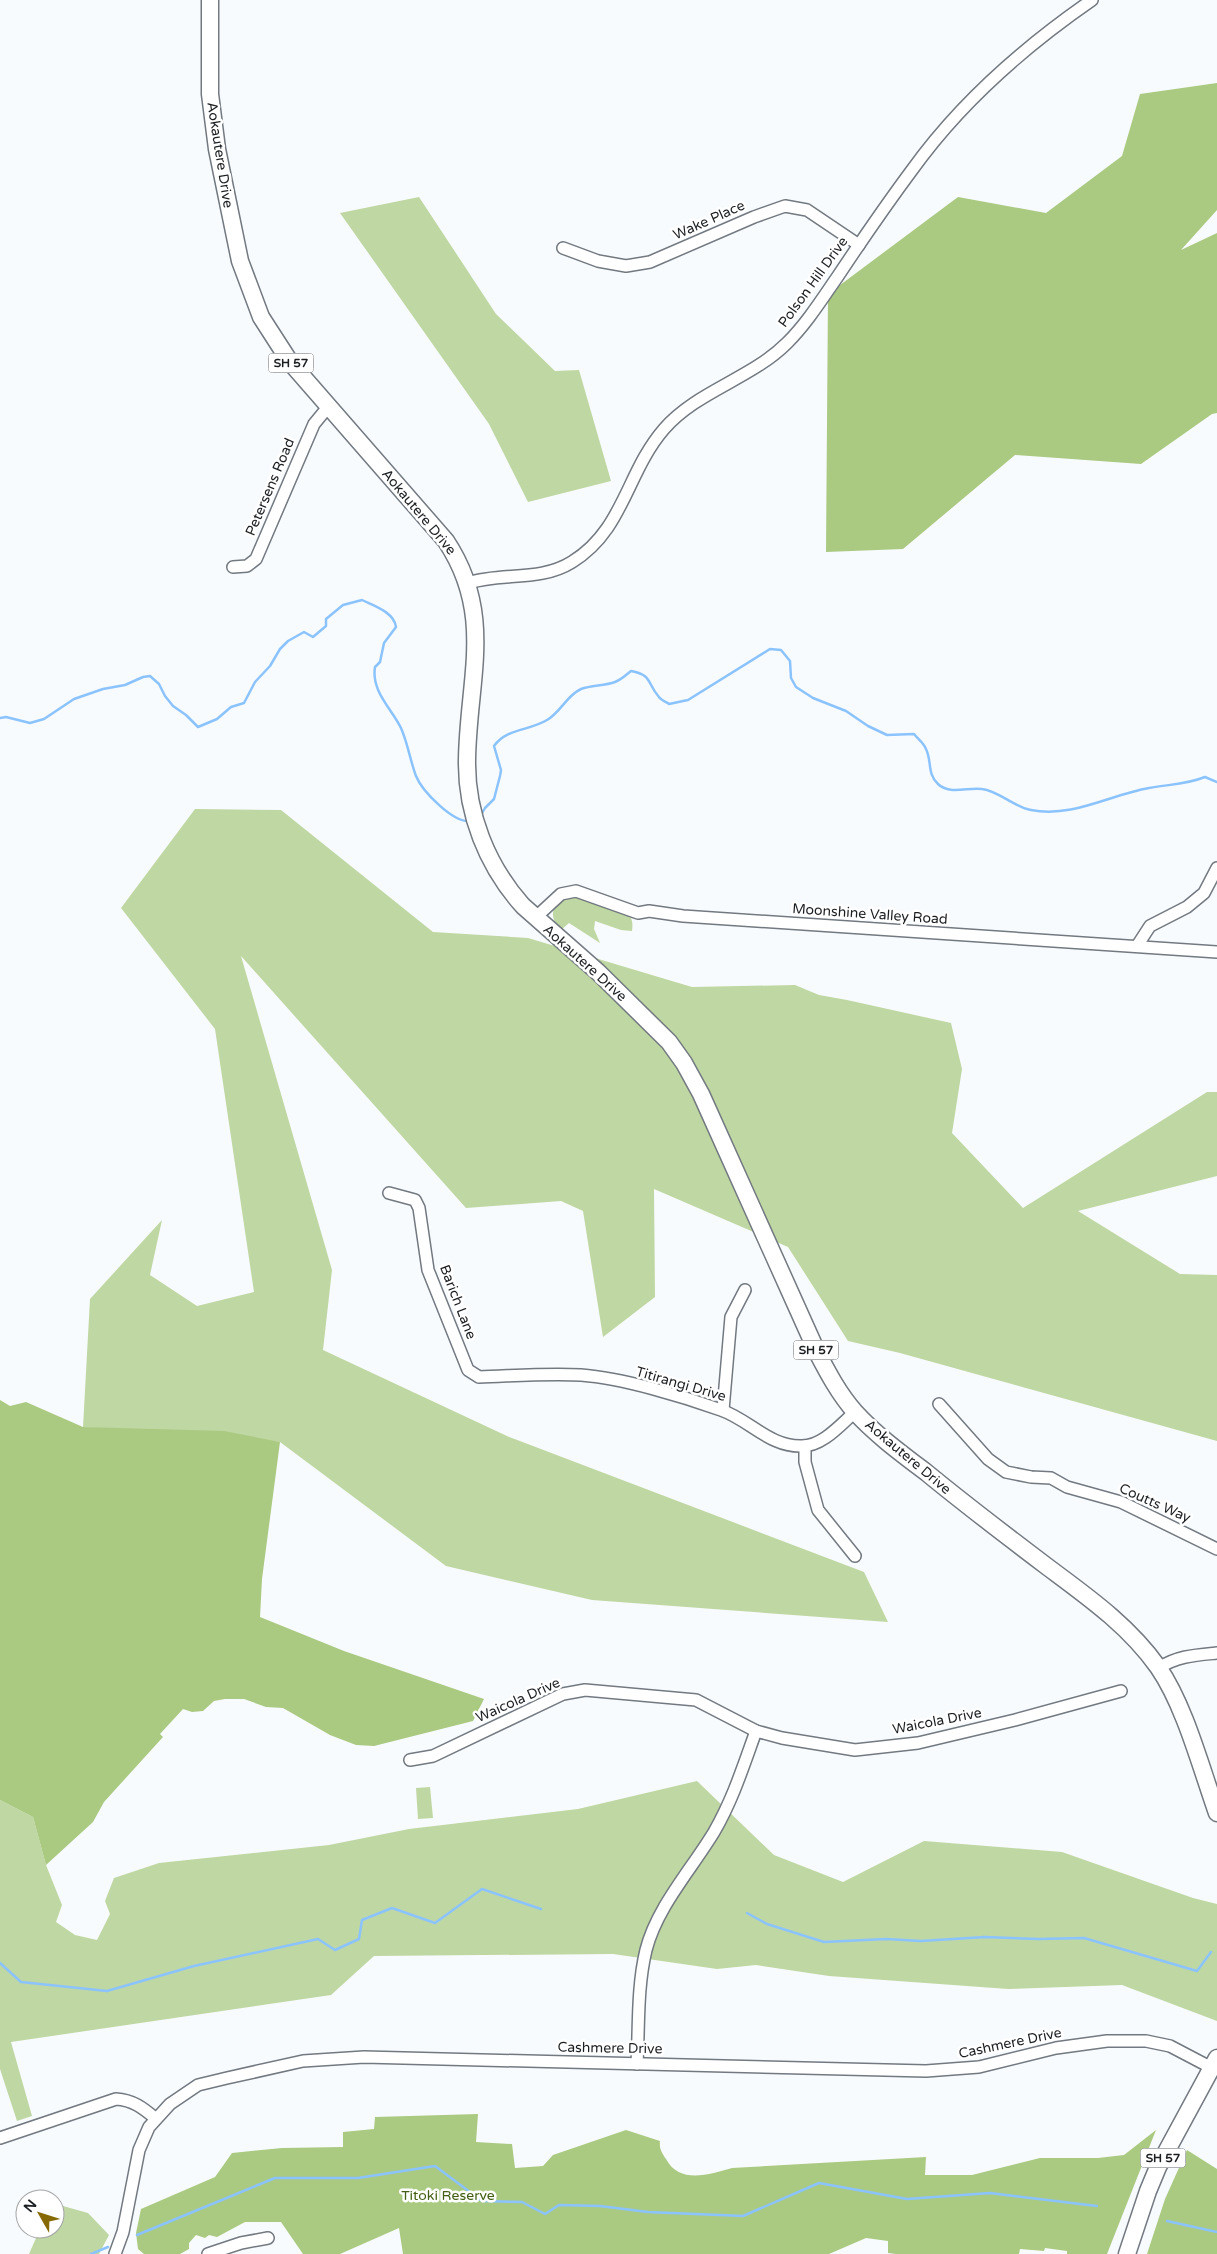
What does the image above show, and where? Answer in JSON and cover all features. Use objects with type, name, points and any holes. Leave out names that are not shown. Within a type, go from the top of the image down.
[{"type":"highway","name":"Aokautere Drive","points":[[210,0],[210,94],[214,131],[235,238],[246,280],[261,317],[290,362],[446,541],[458,558],[468,583],[476,638],[466,762],[472,812],[478,831],[503,881],[513,895],[535,918],[598,972],[669,1042],[684,1063],[701,1094],[817,1352],[834,1383],[856,1412],[884,1440],[982,1518],[1102,1609],[1133,1638],[1159,1668],[1184,1720],[1217,1813]]},
{"type":"highway","name":"SH 57","points":[[1127,2254],[1158,2167],[1215,2063]]},
{"type":"street","name":"Polson Hill Drive","points":[[468,583],[545,574],[570,564],[594,547],[612,523],[644,454],[665,428],[688,408],[761,365],[787,343],[809,317],[913,168],[966,107],[1010,64],[1062,21],[1092,0]]},
{"type":"street","name":"Wake Place","points":[[563,248],[598,261],[626,266],[650,262],[754,217],[785,206],[807,210],[859,244]]},
{"type":"street","name":"Petersens Road","points":[[233,567],[247,566],[256,559],[314,424],[328,407]]},
{"type":"street","points":[[1137,946],[1150,926],[1187,907],[1204,893],[1217,868]]},
{"type":"street","name":"Moonshine Valley Road","points":[[535,918],[561,894],[576,891],[638,913],[649,911],[683,916],[1217,952]]},
{"type":"street","name":"Barich Lane","points":[[389,1193],[415,1200],[419,1208],[428,1270],[468,1370],[479,1376]]},
{"type":"street","points":[[723,1410],[731,1317],[745,1290]]},
{"type":"street","name":"Titirangi Drive","points":[[479,1376],[582,1375],[635,1385],[723,1410],[771,1440],[790,1446],[805,1446]]},
{"type":"street","name":"Coutts Way","points":[[939,1404],[996,1466],[1016,1474],[1051,1478],[1067,1487],[1121,1502],[1217,1548]]},
{"type":"street","points":[[855,1556],[818,1510],[805,1462],[805,1446],[819,1442],[856,1412]]},
{"type":"street","points":[[1159,1668],[1182,1657],[1217,1652]]},
{"type":"street","name":"Waicola Drive","points":[[410,1760],[434,1756],[563,1694],[584,1690],[696,1700],[756,1731],[782,1738],[855,1750],[918,1743],[1015,1720],[1121,1691]]},
{"type":"street","points":[[638,2064],[640,1993],[646,1950],[661,1913],[732,1800],[756,1731]]},
{"type":"street","name":"Cashmere Drive","points":[[116,2254],[123,2232],[139,2150],[156,2118],[170,2104],[198,2085],[303,2062],[364,2057],[926,2071],[952,2070],[994,2064],[1082,2043],[1116,2041],[1146,2042],[1170,2046],[1215,2063]]},
{"type":"street","points":[[0,2138],[116,2099],[129,2100],[141,2106],[156,2118]]},
{"type":"street","points":[[208,2254],[241,2243],[268,2238]]},
{"type":"green space","points":[[1217,83],[1217,210],[1181,250],[1217,233],[1217,413],[1212,414],[1141,464],[1015,455],[903,549],[826,552],[828,294],[958,197],[1046,213],[1122,156],[1140,94]]},
{"type":"green space","points":[[419,197],[496,314],[555,371],[579,370],[611,481],[528,502],[489,424],[340,213]]},
{"type":"green space","points":[[195,809],[281,810],[433,932],[528,938],[692,987],[795,985],[819,995],[951,1023],[962,1069],[952,1133],[1023,1208],[1207,1092],[1217,1092],[1217,1176],[1078,1211],[1180,1274],[1217,1275],[1217,1441],[900,1353],[848,1341],[788,1247],[654,1189],[655,1297],[603,1337],[583,1211],[561,1201],[466,1208],[241,956],[332,1270],[323,1350],[507,1436],[864,1572],[888,1622],[592,1600],[446,1566],[280,1442],[83,1427],[90,1299],[162,1220],[150,1275],[197,1306],[254,1292],[215,1029],[121,908]]},
{"type":"green space","points":[[569,897],[598,903],[626,913],[632,921],[632,931],[621,930],[595,921],[594,929],[600,943],[569,923],[561,930],[554,920],[553,911],[558,903]]},
{"type":"green space","points":[[0,1400],[10,1406],[26,1402],[83,1427],[224,1431],[280,1442],[262,1579],[260,1617],[344,1651],[484,1699],[473,1721],[374,1746],[356,1745],[330,1735],[283,1708],[266,1707],[244,1699],[214,1701],[203,1711],[192,1712],[183,1709],[160,1734],[163,1737],[104,1802],[93,1822],[46,1865],[33,1817],[0,1800]]},
{"type":"green space","points":[[697,1781],[774,1855],[843,1882],[924,1841],[1062,1852],[1193,1898],[1217,1904],[1217,2021],[1122,1985],[1008,1989],[829,1976],[756,1965],[717,1969],[613,1954],[374,1956],[331,1995],[11,2042],[32,2116],[17,2121],[0,2069],[0,1800],[33,1817],[46,1865],[62,1905],[56,1922],[75,1935],[97,1940],[110,1914],[105,1901],[114,1878],[159,1863],[329,1845],[409,1829],[578,1809]]},
{"type":"green space","points":[[430,1787],[433,1818],[418,1819],[416,1788]]},
{"type":"green space","name":"Titoki Reserve","points":[[478,2114],[476,2142],[512,2144],[515,2168],[543,2166],[553,2155],[626,2130],[660,2141],[661,2151],[672,2167],[687,2175],[696,2176],[732,2168],[926,2157],[925,2175],[972,2175],[1040,2158],[1098,2158],[1124,2155],[1156,2130],[1107,2254],[1067,2254],[1067,2251],[1045,2248],[1044,2251],[1020,2249],[1019,2254],[896,2254],[888,2253],[888,2241],[866,2238],[829,2254],[403,2254],[399,2228],[340,2254],[303,2254],[281,2222],[245,2222],[217,2237],[209,2235],[205,2238],[196,2235],[189,2243],[189,2249],[180,2254],[144,2254],[138,2249],[136,2233],[141,2209],[215,2177],[232,2153],[282,2148],[343,2147],[343,2132],[374,2129],[375,2117]]},
{"type":"green space","points":[[1187,2150],[1217,2169],[1217,2254],[1147,2254],[1165,2199]]},
{"type":"green space","points":[[65,2207],[88,2213],[109,2235],[99,2254],[29,2254],[36,2239],[65,2239]]},
{"type":"waterway","points":[[0,718],[6,717],[30,723],[44,719],[74,699],[150,676],[159,684],[173,706],[198,727],[217,719],[231,707],[244,703],[255,682],[270,666],[280,649],[288,641],[304,632],[313,637],[326,626],[326,619],[343,605],[362,600],[388,613],[396,627],[384,643],[380,662],[375,667],[376,684],[401,728],[416,776],[431,797],[447,812],[455,817],[470,821]]},
{"type":"waterway","points":[[481,815],[494,799],[500,776],[501,770],[494,746],[505,736],[540,724],[552,717],[571,696],[581,689],[615,682],[631,671],[643,675],[660,698],[669,704],[688,700],[770,649],[781,650],[790,661],[791,678],[796,687],[813,698],[846,711],[868,726],[887,735],[914,734],[925,747],[932,776],[938,784],[948,789],[988,790],[1019,806],[1046,812],[1091,805],[1134,791],[1184,783],[1205,777],[1217,782]]},
{"type":"waterway","points":[[0,1963],[21,1982],[107,1991],[194,1966],[318,1939],[335,1950],[359,1939],[362,1920],[392,1908],[435,1923],[482,1889],[541,1909]]},
{"type":"waterway","points":[[747,1913],[767,1924],[824,1942],[886,1939],[921,1941],[985,1937],[1084,1938],[1197,1971],[1211,1952]]},
{"type":"waterway","points":[[137,2235],[275,2178],[358,2178],[435,2166],[482,2201],[522,2202],[545,2214],[559,2205],[600,2206],[648,2212],[743,2216],[819,2183],[907,2199],[990,2193],[1097,2206]]},
{"type":"waterway","points":[[1167,2221],[1217,2232]]},
{"type":"waterway","points":[[91,2254],[108,2247]]}]
